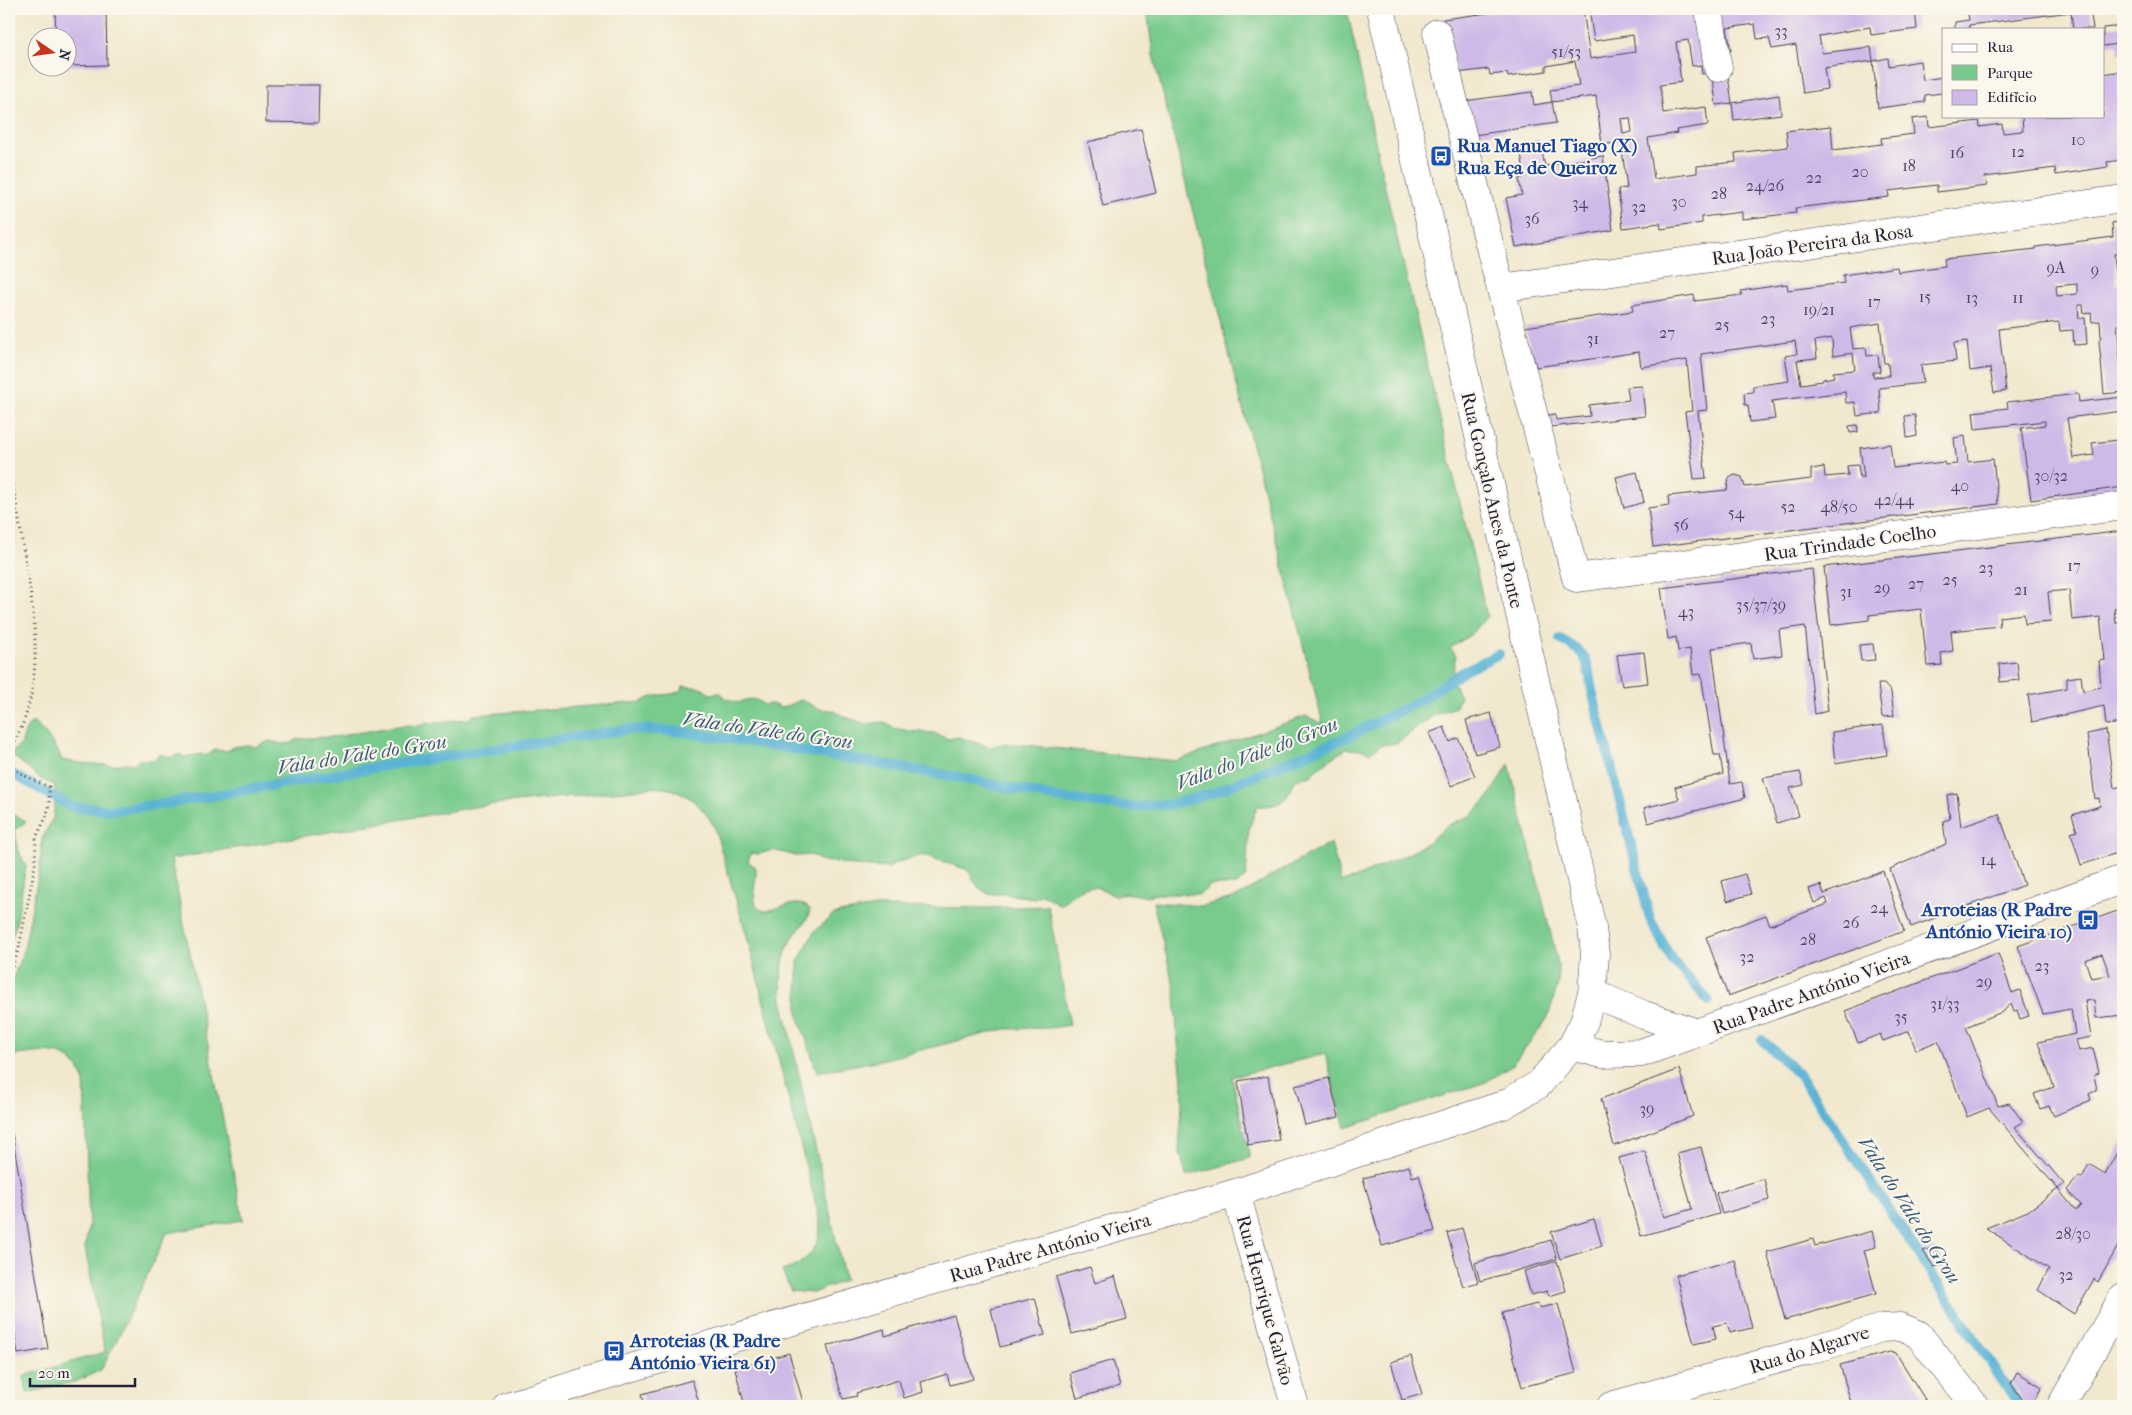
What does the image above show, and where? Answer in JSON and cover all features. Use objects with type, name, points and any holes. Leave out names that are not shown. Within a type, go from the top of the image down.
[{"type":"street","points":[[1709,9],[1718,68]]},
{"type":"street","name":"Rua Gonçalo Anes da Ponte","points":[[1387,10],[1516,600],[1579,866],[1595,954],[1592,993]]},
{"type":"street","points":[[1437,33],[1501,288]]},
{"type":"street","name":"Rua João Pereira da Rosa","points":[[1501,288],[2123,199]]},
{"type":"street","name":"Rua Trindade Coelho","points":[[1501,288],[1576,578],[2123,506]]},
{"type":"street","name":"Rua Padre António Vieira","points":[[1572,1046],[1602,1054],[1641,1053],[2123,879]]},
{"type":"street","name":"Rua Padre António Vieira","points":[[507,1406],[620,1371],[1236,1193],[1503,1105],[1538,1085],[1572,1046],[1584,1022],[1592,993],[1652,1018],[1697,1033]]},
{"type":"street","name":"Rua Henrique Galvão","points":[[1236,1193],[1295,1406]]},
{"type":"street","points":[[2061,1406],[2123,1297]]},
{"type":"street","name":"Rua do Algarve","points":[[1611,1406],[1882,1328],[1900,1327],[1918,1334],[1975,1406]]},
{"type":"path","points":[[9,472],[32,603],[35,651],[29,706],[21,732],[9,752]]},
{"type":"path","points":[[9,765],[27,777],[49,787],[49,803],[47,815],[36,838],[35,865],[20,948],[9,976]]},
{"type":"green space","points":[[1147,9],[1347,9],[1384,183],[1487,616],[1473,633],[1450,648],[1456,656],[1453,677],[1460,696],[1456,707],[1434,715],[1397,743],[1381,745],[1369,753],[1363,750],[1346,749],[1319,767],[1311,776],[1296,779],[1286,798],[1278,804],[1257,806],[1249,829],[1246,877],[1236,885],[1211,885],[1200,894],[1144,896],[1125,893],[1114,896],[1098,888],[1091,887],[1080,890],[1060,905],[1042,894],[1034,898],[988,894],[978,887],[968,870],[923,855],[895,863],[889,868],[854,866],[821,861],[811,855],[796,856],[773,850],[759,854],[751,853],[748,861],[756,868],[755,901],[761,910],[767,911],[795,904],[806,906],[810,909],[808,917],[788,946],[783,960],[781,976],[782,999],[845,1280],[813,1293],[791,1291],[782,1271],[799,1264],[811,1253],[818,1239],[820,1221],[746,933],[714,826],[698,805],[690,798],[670,789],[647,788],[486,805],[171,859],[243,1220],[167,1233],[101,1370],[77,1381],[27,1393],[24,1376],[105,1352],[85,1248],[89,1224],[84,1080],[78,1068],[71,1060],[62,1055],[43,1053],[9,1056],[9,989],[24,949],[40,866],[42,839],[53,818],[56,795],[54,784],[42,780],[12,755],[15,749],[21,745],[26,729],[32,722],[50,739],[62,760],[111,765],[134,764],[139,760],[153,760],[161,754],[171,758],[180,754],[184,757],[201,754],[206,756],[215,750],[227,751],[233,747],[248,745],[255,747],[270,741],[281,744],[292,743],[297,739],[343,736],[351,733],[399,726],[420,726],[426,722],[470,719],[473,715],[642,702],[653,697],[672,694],[682,690],[683,686],[703,688],[710,694],[721,693],[725,698],[738,703],[751,699],[764,705],[772,704],[781,708],[801,700],[820,709],[832,710],[866,724],[883,722],[894,728],[934,733],[948,739],[959,737],[990,747],[1006,743],[1176,761],[1306,716],[1323,724],[1153,55]]},
{"type":"green space","points":[[1509,764],[1558,963],[1558,984],[1548,1017],[1541,1028],[1511,1066],[1486,1082],[1345,1128],[1325,1054],[1232,1077],[1250,1158],[1186,1176],[1179,1149],[1183,1089],[1177,1034],[1175,991],[1153,902],[1202,906],[1237,897],[1274,874],[1331,843],[1341,882],[1352,879],[1408,854],[1430,841],[1448,825],[1472,815],[1488,798]]},
{"type":"green space","points":[[9,814],[19,817],[26,822],[14,830],[20,854],[26,866],[16,925],[9,946]]},
{"type":"green space","points":[[1048,906],[1070,1025],[1050,1028],[1005,1029],[881,1060],[817,1072],[798,1015],[798,962],[814,932],[834,914],[875,907],[987,908]]},
{"type":"building","points":[[55,9],[106,9],[107,65],[78,66],[78,28],[56,28]]},
{"type":"building","points":[[1518,9],[1583,9],[1590,59],[1635,52],[1633,35],[1594,41],[1589,9],[1702,9],[1711,73],[1702,74],[1701,65],[1692,66],[1688,40],[1676,42],[1681,82],[1660,85],[1663,113],[1706,107],[1708,125],[1676,130],[1677,133],[1648,138],[1654,179],[1697,173],[1697,166],[1736,162],[1735,153],[1788,147],[1786,131],[1831,126],[1833,150],[1882,144],[1881,138],[1914,134],[1912,119],[1928,117],[1929,127],[1979,121],[1980,127],[2002,124],[2003,133],[2023,131],[2022,118],[2104,118],[2104,74],[2123,71],[2123,160],[2107,162],[2108,167],[2056,175],[2055,168],[1985,177],[1987,186],[1937,192],[1937,185],[1888,191],[1889,197],[1795,208],[1796,213],[1742,219],[1742,212],[1702,217],[1702,223],[1661,229],[1660,223],[1623,228],[1618,189],[1627,188],[1621,142],[1602,145],[1596,96],[1552,102],[1550,90],[1579,86],[1575,61],[1546,66],[1546,71],[1508,77],[1507,73],[1490,75],[1489,69],[1457,73],[1443,19]],"holes":[[[1630,118],[1632,132],[1623,134],[1621,119]]]},
{"type":"building","points":[[1715,9],[1915,9],[1917,29],[1871,35],[1870,27],[1819,36],[1822,53],[1871,47],[1873,61],[1824,68],[1827,89],[1803,93],[1796,45],[1772,49],[1769,38],[1757,39],[1755,24],[1727,28],[1731,51],[1721,52]]},
{"type":"building","points":[[1967,9],[2090,9],[2093,28],[2073,28],[2071,12],[1969,25],[1970,28],[1955,28],[1955,22],[1969,20]]},
{"type":"building","points":[[2123,26],[2123,54],[2119,55],[2118,44],[2104,46],[2103,28]]},
{"type":"building","points":[[1888,58],[1889,66],[1920,61],[1923,80],[1942,77],[1942,93],[1925,95],[1925,102],[1878,108],[1873,61]]},
{"type":"building","points":[[1728,76],[1732,103],[1716,105],[1713,78]]},
{"type":"building","points":[[266,85],[319,85],[318,123],[266,122]]},
{"type":"building","points":[[1532,92],[1534,105],[1552,102],[1556,123],[1474,135],[1464,101]]},
{"type":"building","points":[[1779,95],[1781,114],[1734,120],[1732,103]]},
{"type":"building","points":[[1141,129],[1156,193],[1103,206],[1088,142]]},
{"type":"building","points":[[1540,143],[1545,166],[1603,156],[1613,230],[1516,247],[1506,198],[1522,195],[1519,179],[1525,177],[1520,148]]},
{"type":"building","points":[[2123,221],[2123,253],[2114,254],[2117,285],[2123,284],[2123,325],[2117,325],[2121,369],[2123,369],[2123,392],[2104,394],[2099,341],[2101,337],[2100,321],[2092,322],[2091,313],[2084,314],[2083,305],[2078,305],[2079,318],[2085,318],[2087,344],[2074,345],[2073,330],[2060,331],[2059,322],[1999,329],[2006,391],[1994,393],[1990,368],[1970,371],[1967,341],[1954,343],[1956,361],[1921,365],[1923,383],[1879,388],[1881,413],[1857,416],[1855,402],[1846,403],[1845,392],[1772,401],[1775,419],[1750,422],[1744,393],[1753,392],[1753,386],[1789,381],[1785,356],[1797,354],[1795,341],[1701,354],[1707,410],[1698,411],[1706,478],[1694,479],[1685,412],[1692,411],[1687,360],[1641,367],[1639,352],[1536,367],[1525,327],[1633,311],[1632,305],[1694,295],[1695,301],[1742,295],[1741,291],[1787,284],[1788,290],[1844,283],[1843,275],[1897,267],[1898,272],[1945,266],[1944,259],[2036,249],[2036,247],[2113,237],[2112,223]],"holes":[[[2077,284],[2077,294],[2057,296],[2056,286]],[[1880,323],[1884,363],[1888,363],[1889,376],[1873,377],[1873,372],[1880,372],[1878,355],[1867,356],[1866,348],[1853,349],[1850,328]],[[1832,338],[1833,356],[1853,353],[1855,370],[1833,372],[1834,377],[1823,379],[1823,381],[1801,384],[1797,360],[1817,358],[1815,341]]]},
{"type":"building","points":[[1642,386],[1645,416],[1551,427],[1548,415],[1555,414],[1556,420],[1590,416],[1589,405],[1629,400],[1627,387]]},
{"type":"building","points":[[2078,394],[2079,402],[2123,397],[2123,411],[2067,418],[2073,458],[2094,455],[2092,443],[2119,440],[2123,487],[2031,500],[2021,428],[2045,425],[2045,421],[1975,429],[1973,412],[2008,408],[2007,402]]},
{"type":"building","points":[[1915,415],[1917,436],[1907,438],[1905,416]]},
{"type":"building","points":[[1857,425],[1858,432],[1850,433],[1849,426]]},
{"type":"building","points":[[1965,436],[1968,462],[1993,459],[1998,504],[1653,547],[1648,508],[1669,505],[1668,496],[1727,490],[1729,478],[1735,475],[1742,477],[1745,487],[1811,479],[1811,469],[1824,467],[1825,477],[1848,475],[1847,466],[1858,465],[1860,478],[1864,477],[1860,448],[1890,444],[1893,468],[1944,462],[1945,465],[1957,464],[1954,438]]},
{"type":"building","points":[[1637,472],[1644,502],[1624,508],[1616,477]]},
{"type":"building","points":[[2123,531],[2123,584],[2119,585],[2120,608],[2114,609],[2116,623],[2123,623],[2123,723],[2106,725],[2104,706],[2032,722],[2028,695],[2067,688],[2067,678],[2081,676],[2083,691],[2101,687],[2099,661],[2105,660],[2100,617],[2072,620],[2069,590],[2048,592],[2051,622],[2025,624],[2024,614],[1999,617],[2000,626],[1951,631],[1953,651],[1941,653],[1942,665],[1927,666],[1921,609],[1869,615],[1869,620],[1831,625],[1824,567]]},
{"type":"building","points":[[1812,569],[1828,711],[1815,714],[1805,626],[1779,630],[1782,655],[1753,659],[1751,643],[1712,648],[1730,784],[1742,782],[1745,798],[1648,823],[1644,808],[1679,799],[1675,787],[1723,774],[1720,755],[1714,755],[1701,674],[1693,675],[1690,649],[1678,651],[1676,637],[1668,639],[1661,588]]},
{"type":"building","points":[[1873,644],[1875,660],[1861,661],[1859,645]]},
{"type":"building","points":[[1644,652],[1648,683],[1622,686],[1617,655]]},
{"type":"building","points":[[2017,662],[2019,680],[2000,682],[1999,664]]},
{"type":"building","points":[[1878,684],[1884,684],[1891,692],[1894,716],[1882,717]]},
{"type":"building","points":[[1491,713],[1500,747],[1475,754],[1466,720]]},
{"type":"building","points":[[1883,725],[1887,755],[1835,764],[1832,732]]},
{"type":"building","points":[[1444,727],[1450,742],[1458,738],[1475,776],[1451,786],[1429,733]]},
{"type":"building","points":[[2106,730],[2114,788],[2123,786],[2123,851],[2081,865],[2071,833],[2077,831],[2072,815],[2100,806],[2099,798],[2095,799],[2087,734]]},
{"type":"building","points":[[1800,772],[1804,785],[1790,788],[1799,816],[1777,823],[1763,778]]},
{"type":"building","points":[[1957,793],[1961,827],[1999,814],[2024,885],[1911,927],[1890,869],[1946,844],[1943,821],[1950,819],[1947,795]]},
{"type":"building","points":[[1883,871],[1904,931],[1728,996],[1706,937],[1766,915],[1770,925],[1828,904],[1826,898],[1814,903],[1809,889],[1821,885],[1824,894]]},
{"type":"building","points":[[1745,874],[1751,894],[1727,901],[1722,881]]},
{"type":"building","points":[[2123,909],[2123,1015],[2096,1018],[2094,1000],[2085,1001],[2091,1037],[2076,1040],[2079,1051],[2093,1048],[2099,1073],[2094,1075],[2097,1090],[2089,1094],[2091,1100],[2054,1116],[2049,1106],[2040,1109],[2034,1094],[2054,1087],[2038,1042],[2075,1034],[2071,1009],[2043,1014],[2018,946]],"holes":[[[2102,954],[2110,975],[2091,978],[2085,960]]]},
{"type":"building","points":[[1998,953],[2012,993],[2020,990],[2029,1016],[2020,1019],[2017,1010],[2014,1011],[2011,1003],[2004,1011],[1966,1027],[1998,1106],[2009,1103],[2023,1122],[2015,1127],[2064,1184],[2058,1189],[1989,1108],[1967,1117],[1938,1041],[1916,1050],[1909,1031],[1883,1041],[1880,1034],[1858,1043],[1845,1011]]},
{"type":"building","points":[[1679,1069],[1693,1116],[1614,1146],[1601,1099]]},
{"type":"building","points":[[1268,1076],[1279,1140],[1248,1145],[1238,1081]]},
{"type":"building","points":[[1329,1078],[1339,1117],[1305,1125],[1295,1086]]},
{"type":"building","points":[[12,1133],[48,1349],[18,1354],[9,1298],[9,1134]]},
{"type":"building","points":[[2123,1142],[2123,1237],[2098,1282],[2094,1279],[2074,1314],[2038,1290],[2049,1269],[1986,1228],[2028,1211],[2058,1189],[2076,1211],[2081,1205],[2067,1190],[2079,1176],[2082,1178],[2089,1164],[2105,1174]]},
{"type":"building","points":[[1701,1147],[1719,1214],[1641,1236],[1619,1158],[1645,1151],[1664,1217],[1692,1209],[1677,1153]]},
{"type":"building","points":[[1409,1166],[1412,1177],[1419,1175],[1435,1231],[1382,1246],[1363,1178]]},
{"type":"building","points":[[1764,1179],[1769,1200],[1722,1214],[1716,1193]]},
{"type":"building","points":[[1594,1219],[1602,1246],[1560,1259],[1551,1232]]},
{"type":"building","points":[[1462,1228],[1478,1282],[1463,1287],[1447,1233]]},
{"type":"building","points":[[1872,1231],[1876,1247],[1864,1250],[1876,1294],[1785,1320],[1767,1252],[1813,1239],[1815,1246]]},
{"type":"building","points":[[1551,1240],[1557,1259],[1480,1281],[1475,1263]]},
{"type":"building","points":[[1935,1247],[1944,1264],[1934,1267],[1923,1251]]},
{"type":"building","points":[[1735,1260],[1752,1328],[1730,1333],[1727,1323],[1713,1326],[1716,1339],[1694,1344],[1676,1275]]},
{"type":"building","points":[[1557,1261],[1566,1291],[1549,1296],[1547,1291],[1531,1295],[1524,1271]]},
{"type":"building","points":[[1090,1267],[1095,1283],[1115,1276],[1127,1319],[1072,1334],[1056,1277]]},
{"type":"building","points":[[1035,1298],[1045,1335],[1000,1347],[991,1309]]},
{"type":"building","points":[[1537,1304],[1539,1308],[1558,1304],[1576,1373],[1522,1387],[1502,1313]]},
{"type":"building","points":[[954,1315],[973,1379],[950,1385],[947,1374],[921,1382],[923,1392],[904,1398],[899,1380],[856,1393],[857,1396],[843,1399],[827,1346],[884,1329],[885,1336]]},
{"type":"building","points":[[1890,1352],[1896,1353],[1929,1406],[1852,1406],[1840,1365]]},
{"type":"building","points":[[789,1353],[804,1406],[745,1406],[735,1369]]},
{"type":"building","points":[[1411,1356],[1422,1394],[1402,1400],[1391,1362]]},
{"type":"building","points":[[1113,1360],[1120,1386],[1077,1398],[1070,1373]]},
{"type":"building","points":[[2017,1372],[2042,1387],[2031,1406],[2027,1406],[2011,1383]]},
{"type":"building","points":[[692,1380],[700,1406],[645,1406],[642,1394]]},
{"type":"building","points":[[1718,1400],[1720,1406],[1702,1406]]},
{"type":"waterway","name":"Vala do Vale do Grou","points":[[1560,639],[1577,649],[1588,665],[1592,691],[1650,919],[1672,960],[1709,1001]]},
{"type":"waterway","name":"Vala do Vale do Grou","points":[[9,772],[72,807],[112,810],[164,804],[389,765],[629,729],[676,731],[751,742],[961,778],[1063,799],[1134,807],[1172,804],[1210,794],[1350,736],[1422,699],[1464,671],[1499,654]]},
{"type":"waterway","name":"Vala do Vale do Grou","points":[[1762,1040],[1799,1074],[2019,1406]]},
{"type":"place","name":"Rua Manuel Tiago (X) Rua Eça de Queiroz","points":[[1441,156]]},
{"type":"place","name":"Arroteias (R Padre António Vieira 10)","points":[[2088,920]]},
{"type":"place","name":"Arroteias (R Padre António Vieira 61)","points":[[614,1351]]}]
